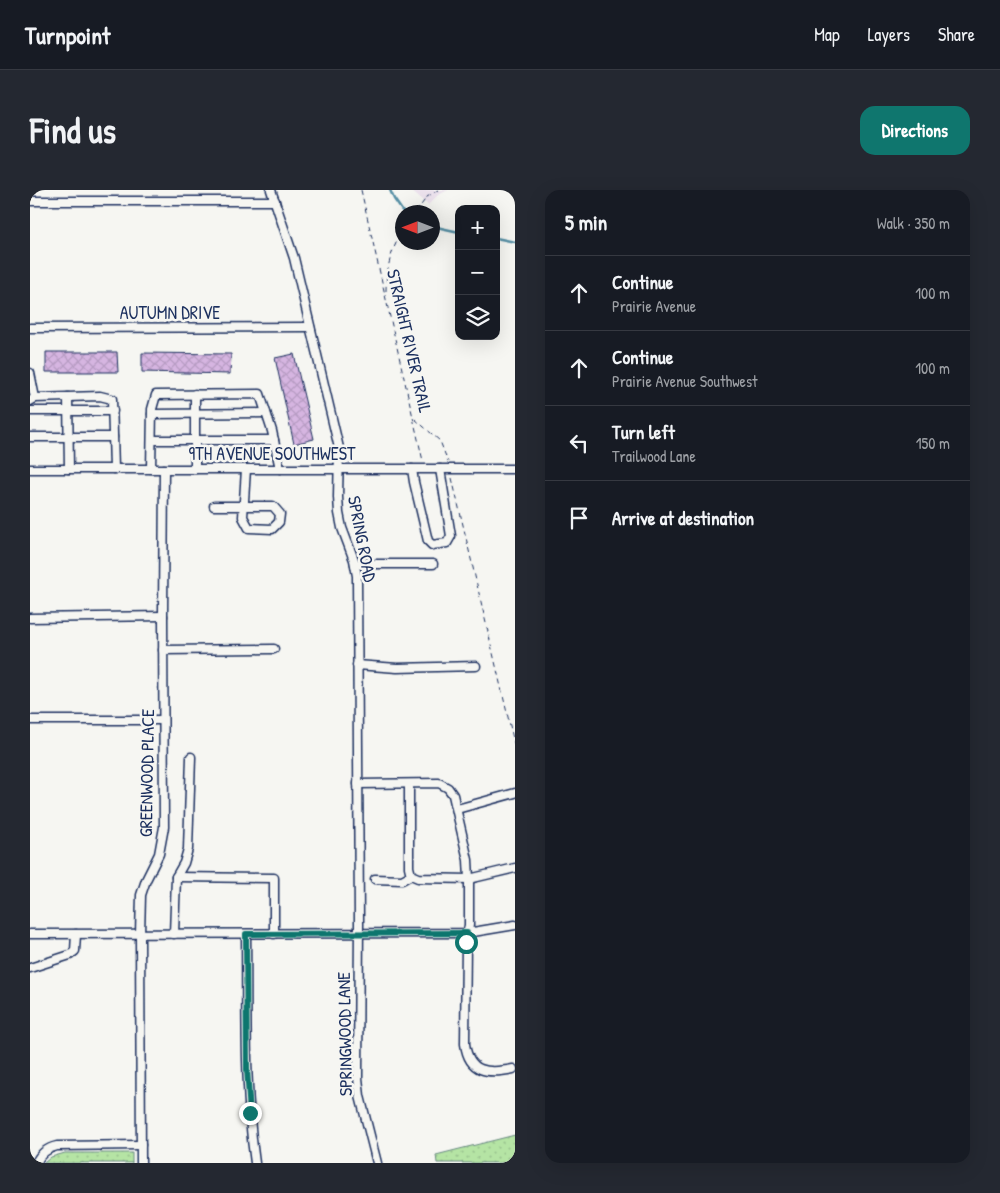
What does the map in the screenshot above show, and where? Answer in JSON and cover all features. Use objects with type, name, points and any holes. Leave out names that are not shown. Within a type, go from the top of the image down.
[{"type":"street","name":"SPRING ROAD","points":[[271,190],[294,258],[339,448],[339,513],[355,564],[357,592],[359,933]]},
{"type":"street","points":[[30,201],[275,201]]},
{"type":"street","name":"AUTUMN DRIVE","points":[[30,328],[310,327]]},
{"type":"street","points":[[30,373],[32,399],[100,396],[112,399],[114,469]]},
{"type":"street","points":[[195,394],[195,470]]},
{"type":"street","points":[[151,470],[152,414],[156,395],[260,394],[274,440],[280,470]]},
{"type":"street","points":[[68,397],[69,469]]},
{"type":"street","points":[[30,411],[113,411]]},
{"type":"street","points":[[152,414],[266,413]]},
{"type":"street","points":[[30,438],[113,437]]},
{"type":"street","points":[[152,440],[274,440]]},
{"type":"street","name":"9TH AVENUE SOUTHWEST","points":[[30,469],[515,469]]},
{"type":"street","points":[[412,469],[428,541],[432,545],[447,542],[451,536],[440,469]]},
{"type":"street","name":"GREENWOOD PLACE","points":[[141,1163],[141,895],[146,880],[160,854],[163,840],[164,470]]},
{"type":"street","points":[[214,506],[244,506],[273,506],[280,514],[279,522],[272,529],[249,528],[243,518],[244,506],[246,470]]},
{"type":"street","points":[[355,564],[433,564]]},
{"type":"street","points":[[30,618],[163,616]]},
{"type":"street","points":[[163,650],[274,649]]},
{"type":"street","points":[[357,665],[397,668],[476,666]]},
{"type":"street","points":[[30,720],[163,720]]},
{"type":"street","points":[[174,934],[176,877],[184,863],[188,849],[191,757]]},
{"type":"street","points":[[358,784],[439,784],[448,788],[453,795],[468,860],[469,879],[466,1053],[477,1068],[486,1072],[513,1069]]},
{"type":"street","points":[[409,784],[409,867],[411,875]]},
{"type":"street","points":[[457,809],[515,793]]},
{"type":"street","points":[[411,875],[418,878],[469,879],[515,868]]},
{"type":"street","points":[[375,880],[402,880],[411,875]]},
{"type":"street","points":[[176,877],[274,878],[274,934]]},
{"type":"street","points":[[30,934],[467,933],[515,925]]},
{"type":"street","name":"SPRINGWOOD LANE","points":[[359,933],[358,1078],[360,1096],[377,1163]]},
{"type":"street","points":[[30,968],[70,955],[76,951],[76,934]]},
{"type":"street","points":[[246,934],[248,1078],[256,1163]]},
{"type":"street","points":[[36,1163],[46,1151],[57,1146],[141,1145]]},
{"type":"path","name":"STRAIGHT RIVER TRAIL","points":[[361,190],[425,469]]},
{"type":"path","points":[[421,205],[427,197],[438,190]]},
{"type":"path","points":[[386,294],[388,263],[395,245]]},
{"type":"path","points":[[414,419],[440,441],[444,450],[515,747]]},
{"type":"shaded area","points":[[410,190],[448,190],[438,195],[428,205]]},
{"type":"green space","points":[[515,1135],[515,1163],[437,1163],[436,1155]]},
{"type":"green space","points":[[65,1153],[132,1153],[132,1163],[44,1163],[51,1157]]},
{"type":"building","points":[[46,352],[117,352],[118,372],[46,372]]},
{"type":"building","points":[[142,353],[231,354],[230,374],[142,372]]},
{"type":"building","points":[[294,354],[314,439],[294,444],[275,358]]},
{"type":"waterway","points":[[390,190],[398,205]]},
{"type":"waterway","points":[[440,228],[455,231]]},
{"type":"waterway","points":[[500,239],[515,242]]},
{"type":"route","points":[[250,1113],[247,1069],[246,934],[467,933],[466,942]]}]
